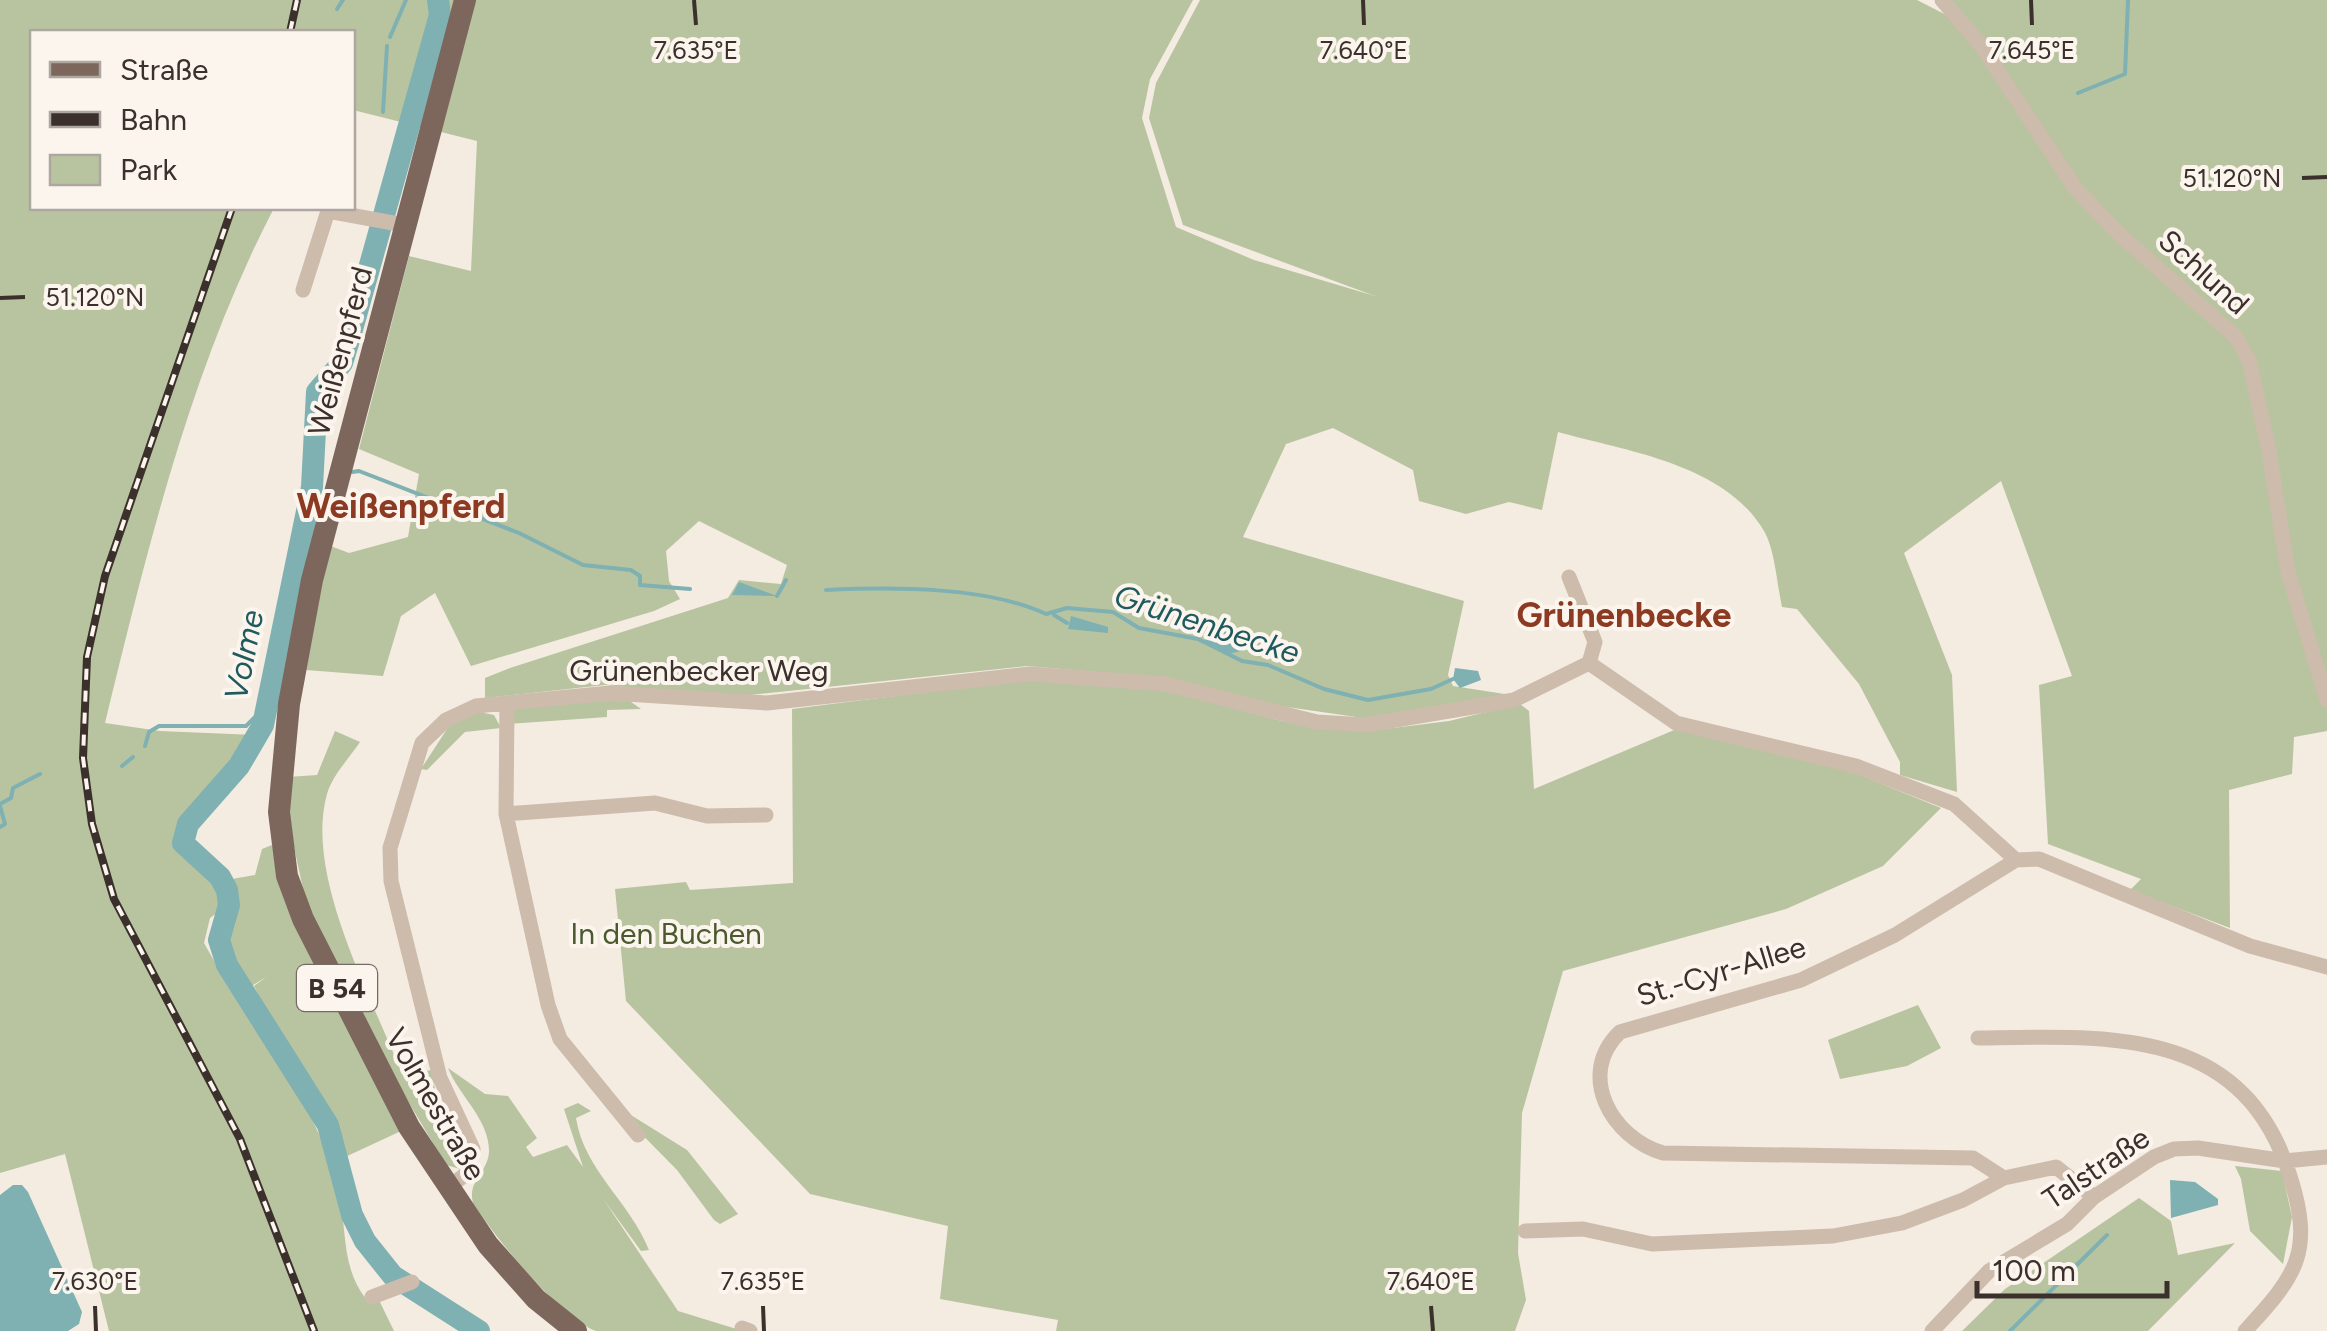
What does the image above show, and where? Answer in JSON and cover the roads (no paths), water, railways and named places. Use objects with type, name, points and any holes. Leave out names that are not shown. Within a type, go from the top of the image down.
[{"type":"main road","name":"Weißenpferd","points":[[312,580],[398,224],[465,0]]},
{"type":"main road","name":"Volmestraße","points":[[312,580],[282,755],[278,812],[287,876],[317,951],[410,1127],[448,1188],[488,1246],[536,1299],[576,1331]]},
{"type":"street","name":"Schlund","points":[[1942,0],[1990,57],[2076,189],[2236,336],[2249,360],[2270,451],[2288,572],[2327,700]]},
{"type":"street","points":[[303,290],[328,211],[398,224]]},
{"type":"street","points":[[1569,577],[1595,642],[1589,663],[1676,723],[1856,766],[1954,804],[2016,860],[2039,859],[2250,946],[2327,967]]},
{"type":"street","name":"Grünenbecker Weg","points":[[448,1188],[466,1174],[473,1149],[440,1078],[390,880],[390,848],[422,743],[462,711],[610,692],[766,703],[1030,674],[1166,684],[1318,722],[1366,725],[1514,700],[1589,663]]},
{"type":"street","points":[[507,703],[506,814],[518,882],[560,1038],[638,1135]]},
{"type":"street","points":[[506,814],[655,803],[706,816],[766,814]]},
{"type":"street","name":"St.-Cyr-Allee","points":[[2004,1178],[1973,1158],[1662,1154],[1634,1140],[1616,1123],[1602,1094],[1598,1072],[1602,1055],[1620,1032],[1801,980],[1895,935],[2016,860]]},
{"type":"street","points":[[1978,1038],[2124,1040],[2205,1064],[2234,1080],[2248,1096],[2286,1161],[2297,1199],[2301,1252],[2289,1282],[2246,1331]]},
{"type":"street","name":"Talstraße","points":[[1932,1331],[1989,1271],[2068,1224],[2094,1197],[2174,1149],[2286,1161],[2327,1157]]},
{"type":"street","points":[[1525,1231],[1582,1230],[1652,1244],[1833,1236],[1902,1223],[1963,1200],[2004,1178],[2056,1167],[2094,1197]]},
{"type":"street","points":[[380,1294],[412,1282]]},
{"type":"water","points":[[739,582],[777,596],[732,595]]},
{"type":"water","points":[[1071,616],[1108,627],[1108,633],[1068,629]]},
{"type":"water","points":[[1214,624],[1242,641],[1245,650],[1228,654],[1205,642],[1208,626]]},
{"type":"water","points":[[1455,668],[1478,671],[1481,680],[1460,688],[1453,679]]},
{"type":"water","points":[[2170,1180],[2195,1182],[2218,1199],[2218,1205],[2171,1218]]},
{"type":"water","points":[[13,1185],[22,1185],[28,1192],[82,1312],[79,1324],[68,1331],[0,1331],[0,1195]]},
{"type":"waterway","points":[[337,9],[343,0]]},
{"type":"waterway","points":[[390,37],[406,0]]},
{"type":"waterway","name":"Volme","points":[[438,0],[440,15],[342,363],[317,392],[312,487],[263,725],[239,766],[188,824],[183,843],[220,877],[227,890],[229,905],[219,940],[227,965],[328,1125],[352,1215],[365,1241],[393,1276],[479,1331]]},
{"type":"waterway","points":[[2078,93],[2125,74],[2128,0]]},
{"type":"waterway","points":[[383,112],[387,46]]},
{"type":"waterway","name":"Grünenbecke","points":[[311,458],[317,459]]},
{"type":"waterway","name":"Grünenbecke","points":[[352,472],[359,471],[519,533],[583,565],[631,570],[640,576],[640,585],[690,589]]},
{"type":"waterway","name":"Grünenbecke","points":[[777,596],[786,580]]},
{"type":"waterway","name":"Grünenbecke","points":[[826,590],[938,590],[995,598],[1046,614],[1067,608],[1113,612],[1139,628],[1198,639],[1242,661],[1268,665],[1324,689],[1368,700],[1431,689],[1453,679]]},
{"type":"waterway","points":[[1054,615],[1067,623]]},
{"type":"waterway","points":[[145,746],[149,732],[159,726],[246,726],[266,706]]},
{"type":"waterway","points":[[122,766],[133,757]]},
{"type":"waterway","points":[[0,804],[11,798],[13,788],[40,774]]},
{"type":"waterway","points":[[0,806],[5,824],[0,827]]},
{"type":"waterway","points":[[2010,1331],[2107,1235]]},
{"type":"railway","points":[[290,30],[297,0]]},
{"type":"railway","points":[[231,210],[105,576],[87,657],[83,758],[92,824],[114,899],[240,1139],[314,1331]]},
{"type":"district","name":"Weißenpferd","points":[[401,506]]},
{"type":"district","name":"Grünenbecke","points":[[1624,615]]},
{"type":"park label","name":"In den Buchen","points":[[666,933]]}]
